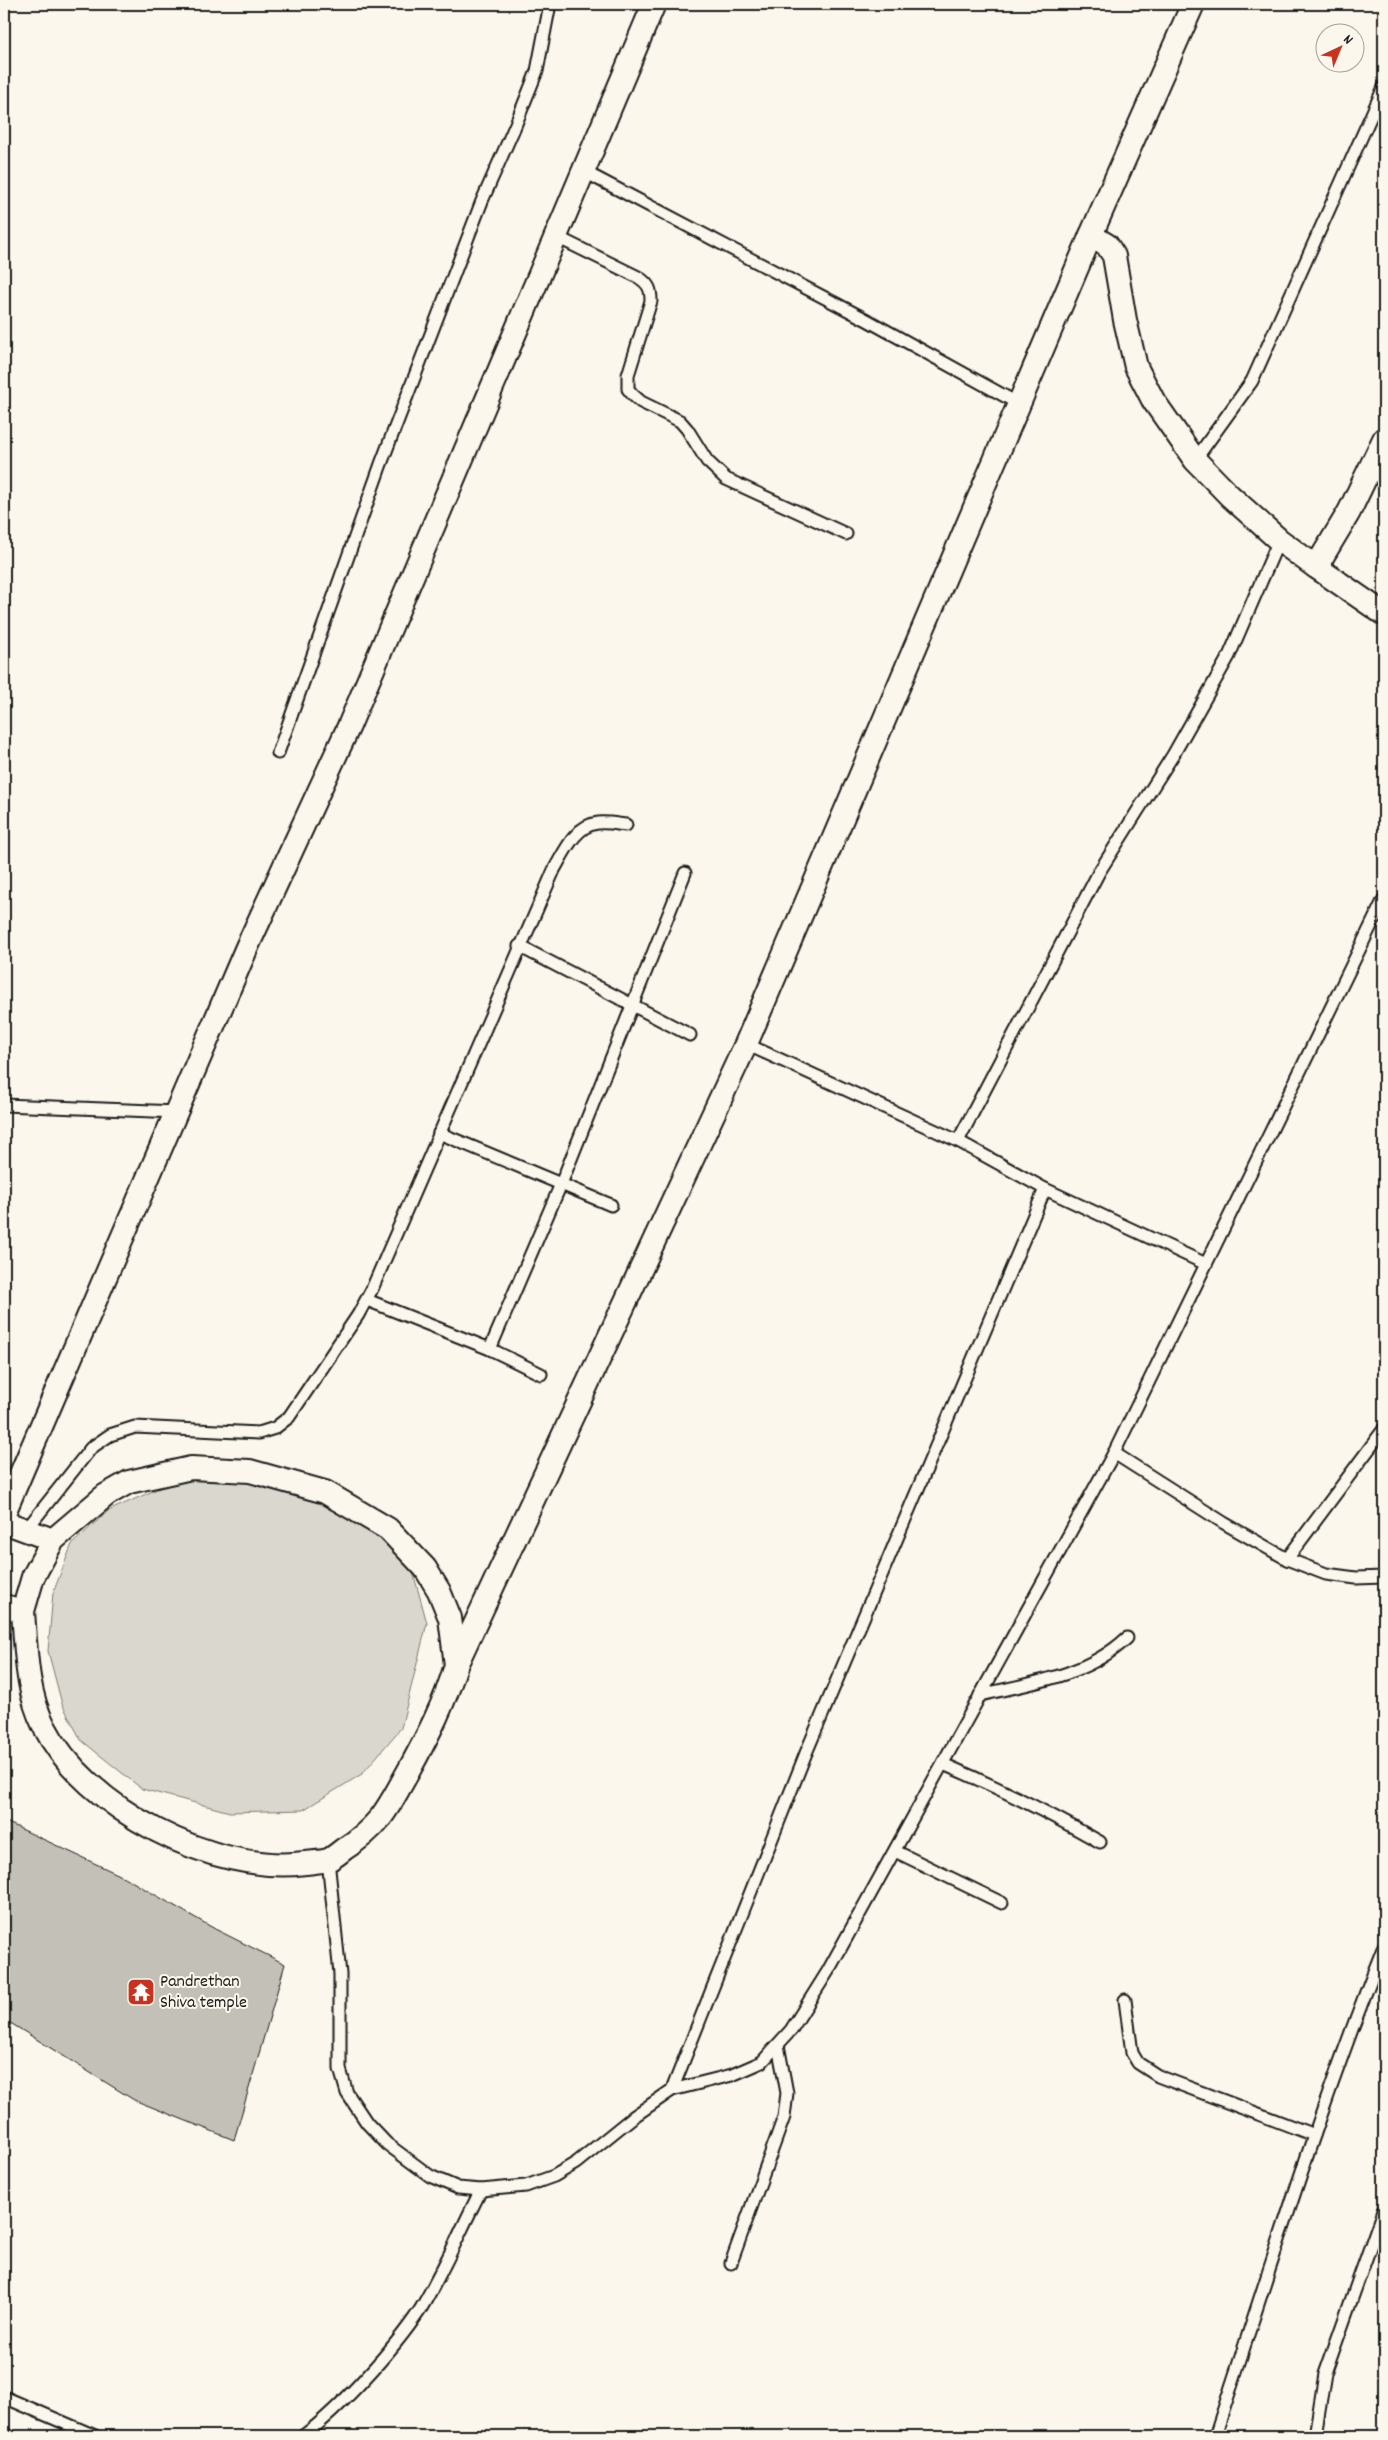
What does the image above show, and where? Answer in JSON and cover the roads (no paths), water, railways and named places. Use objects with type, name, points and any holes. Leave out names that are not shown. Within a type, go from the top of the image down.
[{"type":"street","points":[[4,1513],[247,947],[349,726],[654,4]]},
{"type":"street","points":[[456,1665],[450,1618],[439,1591],[425,1568],[388,1528],[325,1492],[250,1471],[191,1468],[129,1482],[106,1495],[52,1540],[33,1577],[13,1609],[29,1678],[44,1726],[65,1758],[86,1781],[127,1813],[170,1838],[212,1854],[250,1862],[286,1866],[328,1860],[354,1842],[381,1817],[433,1727],[448,1692],[456,1665],[746,1044],[1091,235],[1193,4]]},
{"type":"street","points":[[1091,235],[1107,245],[1114,256],[1125,320],[1136,367],[1153,400],[1195,460],[1230,496],[1279,540],[1384,614]]},
{"type":"street","points":[[1316,567],[1349,512],[1384,439]]},
{"type":"street","points":[[4,1522],[52,1540]]},
{"type":"lane","points":[[278,753],[381,464],[482,201],[537,71],[550,4]]},
{"type":"lane","points":[[1195,460],[1252,382],[1384,87]]},
{"type":"lane","points":[[583,171],[868,320],[1019,404]]},
{"type":"lane","points":[[555,236],[638,277],[646,282],[651,290],[651,301],[628,375],[628,389],[633,395],[641,402],[680,421],[687,428],[707,461],[726,479],[846,534]]},
{"type":"lane","points":[[958,1141],[1099,872],[1173,755],[1229,656],[1279,540]]},
{"type":"lane","points":[[26,1530],[91,1448],[110,1435],[136,1428],[259,1433],[275,1428],[288,1417],[367,1300],[519,946],[554,870],[576,835],[586,827],[598,823],[626,825]]},
{"type":"lane","points":[[490,1349],[561,1184],[685,873]]},
{"type":"lane","points":[[328,1860],[340,1974],[340,2069],[347,2092],[367,2123],[387,2144],[430,2176],[458,2188],[480,2190],[526,2186],[554,2176],[576,2163],[633,2117],[672,2090],[732,2075],[762,2062],[790,2030],[828,1972],[1114,1453],[1384,899]]},
{"type":"lane","points":[[519,946],[690,1035]]},
{"type":"lane","points":[[746,1044],[958,1141],[1045,1189],[1206,1264]]},
{"type":"lane","points":[[4,1105],[177,1112]]},
{"type":"lane","points":[[439,1133],[610,1205]]},
{"type":"lane","points":[[672,2090],[806,1753],[1045,1189]]},
{"type":"lane","points":[[367,1300],[490,1349],[541,1374]]},
{"type":"lane","points":[[1287,1559],[1384,1430]]},
{"type":"lane","points":[[1114,1453],[1224,1523],[1287,1559],[1326,1574],[1356,1578],[1384,1577]]},
{"type":"lane","points":[[980,1695],[1069,1672],[1098,1662],[1127,1638]]},
{"type":"lane","points":[[943,1764],[1014,1794],[1100,1842]]},
{"type":"lane","points":[[894,1851],[1002,1903]]},
{"type":"lane","points":[[1215,2436],[1314,2135],[1349,2035],[1384,1946]]},
{"type":"lane","points":[[1126,2000],[1132,2053],[1138,2062],[1158,2076],[1314,2135]]},
{"type":"lane","points":[[731,2263],[784,2117],[787,2093],[778,2045]]},
{"type":"lane","points":[[303,2436],[339,2404],[399,2339],[421,2308],[480,2190]]},
{"type":"lane","points":[[1315,2436],[1325,2374],[1384,2208]]},
{"type":"lane","points":[[4,2397],[95,2436]]},
{"type":"place","name":"Pandrethan Shiva temple","points":[[141,1992]]}]
